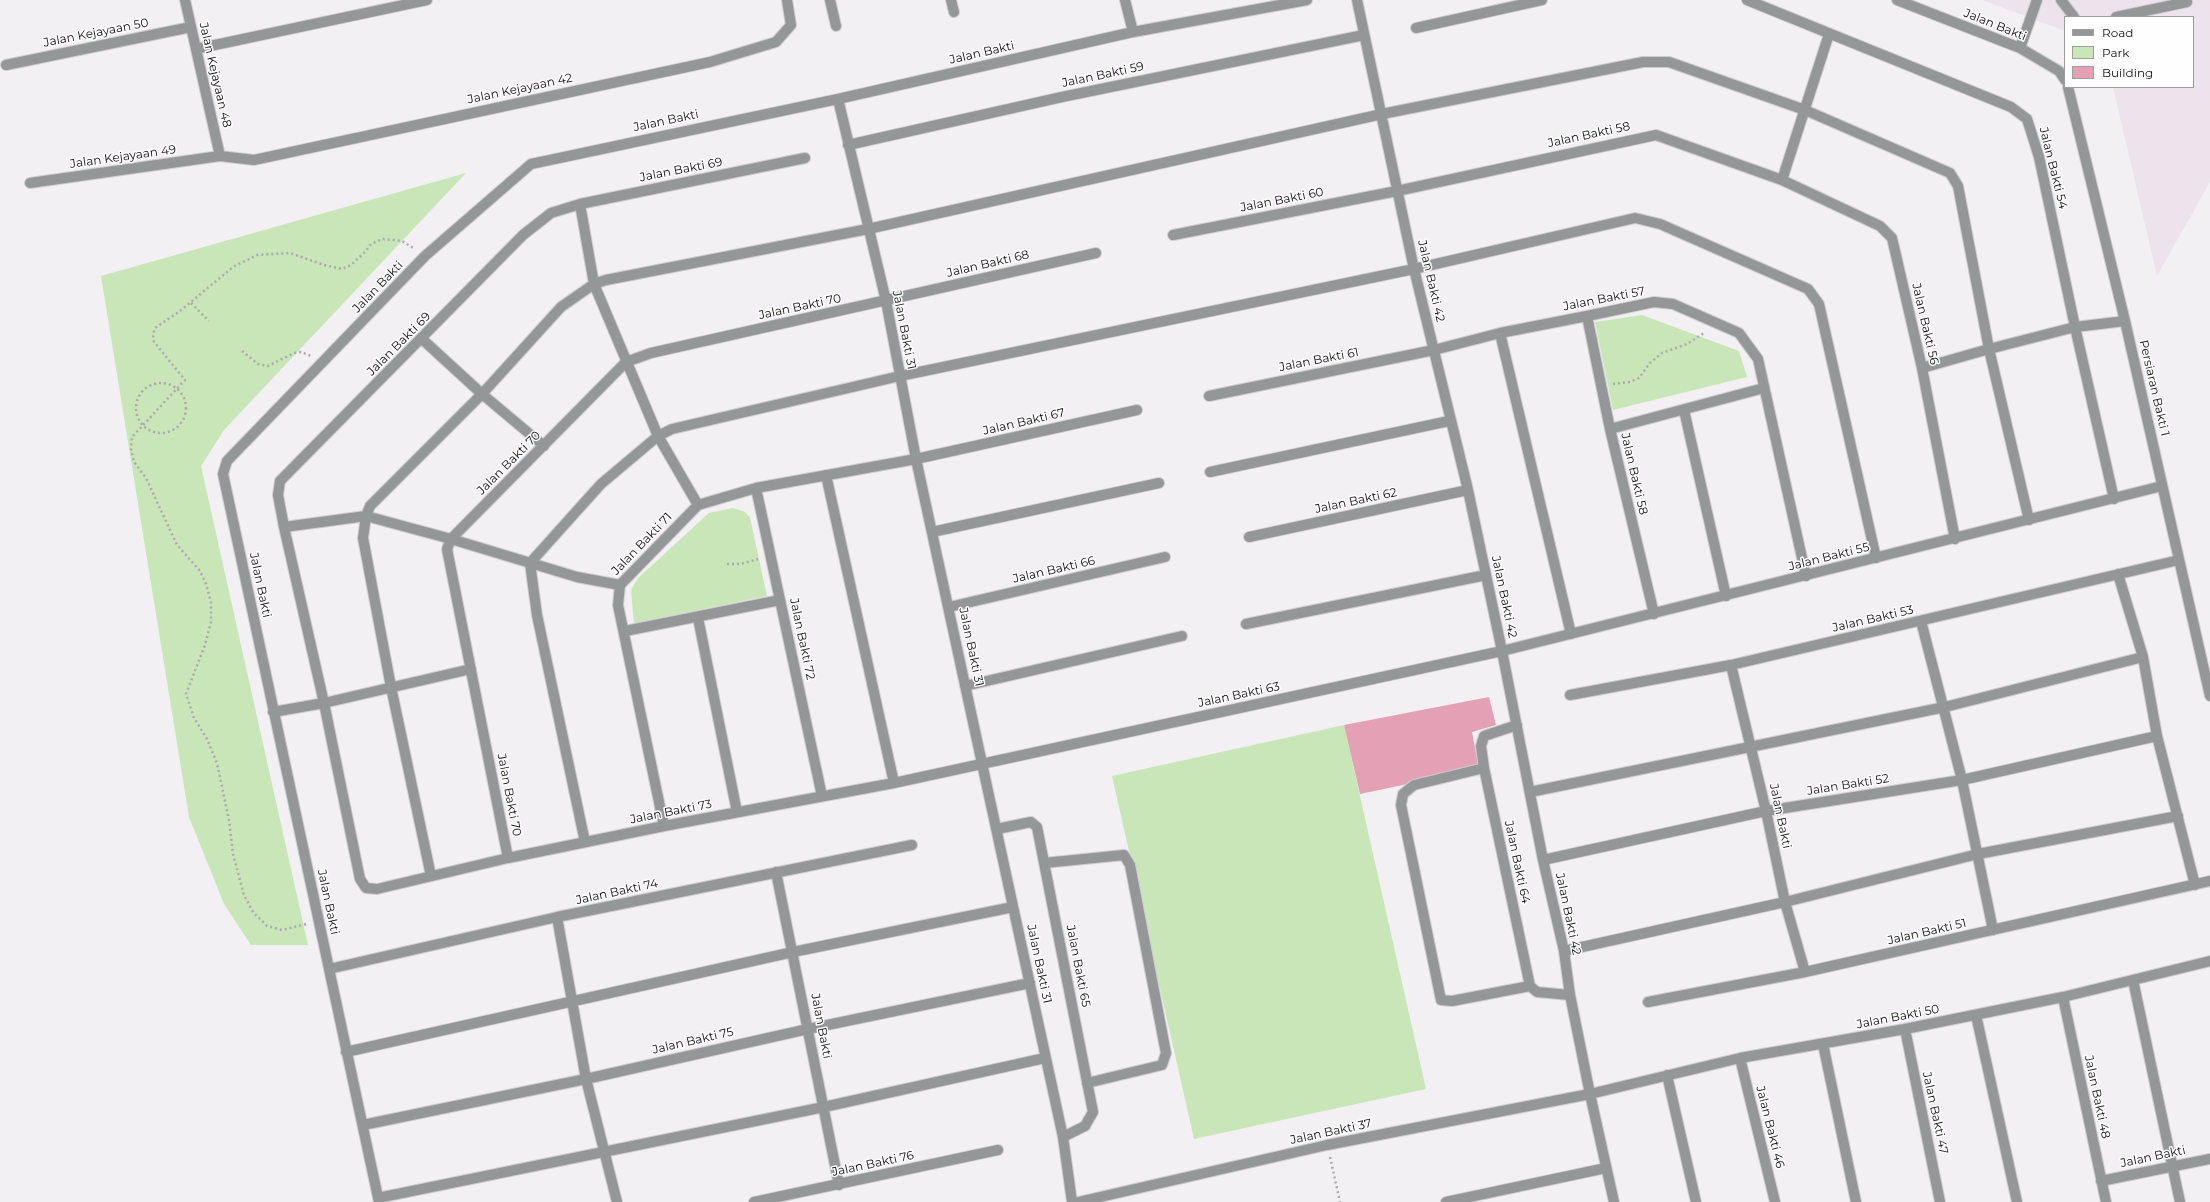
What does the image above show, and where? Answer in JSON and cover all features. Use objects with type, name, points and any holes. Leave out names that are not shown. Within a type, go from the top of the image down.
[{"type":"street","name":"Jalan Kejayaan 48","points":[[185,0],[220,156]]},
{"type":"street","points":[[196,49],[427,0]]},
{"type":"street","name":"Jalan Kejayaan 42","points":[[220,156],[254,160],[710,62],[776,42],[791,24],[787,0]]},
{"type":"street","points":[[830,0],[836,26]]},
{"type":"street","points":[[951,0],[954,12]]},
{"type":"street","points":[[1125,0],[1133,32]]},
{"type":"street","name":"Jalan Bakti","points":[[378,1200],[223,474],[228,461],[425,256],[531,164],[838,99],[1133,32],[1307,0]]},
{"type":"street","name":"Jalan Bakti 42","points":[[1357,0],[1414,269],[1468,490],[1502,651],[1543,860],[1564,951],[1570,995],[1590,1094],[1614,1202]]},
{"type":"street","points":[[1416,28],[1542,0]]},
{"type":"street","name":"Jalan Bakti 54","points":[[1747,0],[2012,107],[2026,118],[2039,157],[2075,327],[2114,499]]},
{"type":"street","name":"Jalan Bakti","points":[[1897,0],[2020,48],[2062,76]]},
{"type":"street","points":[[1917,0],[1926,11]]},
{"type":"street","points":[[2020,48],[2037,0]]},
{"type":"street","points":[[2061,0],[2073,16]]},
{"type":"street","points":[[2121,16],[2187,2]]},
{"type":"street","name":"Jalan Kejayaan 50","points":[[6,65],[191,27]]},
{"type":"street","points":[[1782,180],[1830,34]]},
{"type":"street","name":"Jalan Bakti 59","points":[[848,145],[1069,96],[1364,35]]},
{"type":"street","points":[[431,876],[391,687],[363,538],[366,516],[370,506],[482,394],[561,307],[594,284],[606,280],[868,229],[1382,114],[1643,62],[1669,62],[1805,110],[1950,173],[1958,186],[1989,349],[2029,520]]},
{"type":"street","name":"Persiaran Bakti 1","points":[[2068,88],[2125,321],[2209,692]]},
{"type":"street","name":"Jalan Bakti 31","points":[[838,99],[886,301],[916,459],[1063,1137],[1072,1202]]},
{"type":"street","name":"Jalan Bakti 58","points":[[1397,191],[1656,135],[1782,180]]},
{"type":"street","name":"Jalan Kejayaan 49","points":[[30,183],[220,156]]},
{"type":"street","name":"Jalan Bakti 69","points":[[324,702],[284,527],[278,495],[280,481],[524,235],[551,214],[580,204],[805,158]]},
{"type":"street","name":"Jalan Bakti 56","points":[[1782,180],[1880,226],[1892,238],[1922,368],[1954,539]]},
{"type":"street","name":"Jalan Bakti 60","points":[[1173,235],[1397,191]]},
{"type":"street","points":[[580,204],[594,284],[658,436],[698,504],[756,488],[916,459]]},
{"type":"street","points":[[585,842],[537,615],[530,563],[601,484],[658,436],[672,429],[900,376],[1414,269],[1635,218],[1660,224],[1808,289],[1819,304],[1876,558]]},
{"type":"street","name":"Jalan Bakti 68","points":[[886,301],[1096,253]]},
{"type":"street","name":"Jalan Bakti 70","points":[[508,858],[446,549],[451,539],[626,362],[651,353],[886,301]]},
{"type":"street","name":"Jalan Bakti 57","points":[[1434,350],[1500,333],[1654,302],[1673,304],[1739,333],[1758,359],[1806,576]]},
{"type":"street","name":"Jalan Bakti 58","points":[[1586,316],[1610,429],[1654,614]]},
{"type":"street","points":[[1922,368],[2075,327],[2125,321]]},
{"type":"street","points":[[1500,333],[1571,634]]},
{"type":"street","points":[[422,339],[482,394],[544,446]]},
{"type":"street","name":"Jalan Bakti 61","points":[[1209,396],[1434,350]]},
{"type":"street","points":[[1610,429],[1764,388]]},
{"type":"street","name":"Jalan Bakti 67","points":[[916,459],[1137,410]]},
{"type":"street","points":[[1684,410],[1726,596]]},
{"type":"street","points":[[1210,472],[1450,421]]},
{"type":"street","points":[[826,475],[894,783]]},
{"type":"street","points":[[932,532],[1159,483]]},
{"type":"street","name":"Jalan Bakti 55","points":[[1502,651],[2162,486]]},
{"type":"street","name":"Jalan Bakti 72","points":[[756,488],[822,796]]},
{"type":"street","name":"Jalan Bakti 62","points":[[1249,537],[1468,490]]},
{"type":"street","name":"Jalan Bakti 71","points":[[664,826],[625,631],[618,605],[620,585],[698,504]]},
{"type":"street","points":[[284,527],[366,516],[451,539],[577,577],[620,585]]},
{"type":"street","name":"Jalan Bakti 66","points":[[949,608],[1164,558]]},
{"type":"street","name":"Jalan Bakti 53","points":[[1570,695],[1731,666],[2179,560]]},
{"type":"street","points":[[2118,574],[2143,657],[2157,736],[2195,885]]},
{"type":"street","points":[[1246,624],[1486,575]]},
{"type":"street","points":[[625,631],[698,618],[780,600]]},
{"type":"street","points":[[698,618],[737,812]]},
{"type":"street","points":[[1921,621],[1945,708],[1994,930]]},
{"type":"street","points":[[965,686],[1182,636]]},
{"type":"street","name":"Jalan Bakti 63","points":[[982,764],[1502,651]]},
{"type":"street","points":[[1530,792],[1750,746],[1945,708],[2143,657]]},
{"type":"street","name":"Jalan Bakti","points":[[1731,666],[1766,811],[1785,902],[1805,972]]},
{"type":"street","points":[[273,712],[470,669]]},
{"type":"street","name":"Jalan Bakti 73","points":[[324,702],[360,879],[366,888],[377,888],[585,842],[894,783],[982,764]]},
{"type":"street","name":"Jalan Bakti 64","points":[[1517,725],[1484,736],[1481,746],[1484,768],[1530,986]]},
{"type":"street","name":"Jalan Bakti 52","points":[[1543,860],[1766,811],[1962,780],[2157,736]]},
{"type":"street","points":[[1484,768],[1414,785],[1403,794],[1401,805],[1442,1000],[1452,1001],[1530,986],[1537,992],[1570,995]]},
{"type":"street","points":[[1564,951],[1785,902],[1978,854],[2178,816]]},
{"type":"street","name":"Jalan Bakti 65","points":[[997,829],[1031,822],[1037,827],[1093,1112],[1085,1126],[1063,1137]]},
{"type":"street","name":"Jalan Bakti 74","points":[[329,968],[557,917],[912,845]]},
{"type":"street","points":[[1044,863],[1124,855],[1130,865],[1166,1053],[1162,1065],[1087,1083]]},
{"type":"street","name":"Jalan Bakti","points":[[776,872],[824,1107],[838,1185]]},
{"type":"street","name":"Jalan Bakti 51","points":[[1648,1002],[1805,972],[2210,881]]},
{"type":"street","points":[[346,1052],[793,952],[1013,907]]},
{"type":"street","points":[[557,917],[586,1079],[617,1202]]},
{"type":"street","name":"Jalan Bakti 50","points":[[1590,1094],[1740,1058],[1905,1029],[2063,998],[2210,961]]},
{"type":"street","points":[[2133,980],[2180,1202]]},
{"type":"street","name":"Jalan Bakti 75","points":[[362,1125],[586,1079],[808,1029],[1030,983]]},
{"type":"street","name":"Jalan Bakti 48","points":[[2063,998],[2106,1202]]},
{"type":"street","points":[[1976,1015],[2017,1202]]},
{"type":"street","name":"Jalan Bakti 47","points":[[1905,1029],[1940,1202]]},
{"type":"street","points":[[1823,1044],[1856,1202]]},
{"type":"street","points":[[378,1200],[824,1107],[1045,1058]]},
{"type":"street","name":"Jalan Bakti 46","points":[[1740,1058],[1775,1202]]},
{"type":"street","points":[[1667,1076],[1696,1202]]},
{"type":"street","name":"Jalan Bakti 37","points":[[1078,1202],[1327,1145],[1590,1094]]},
{"type":"street","name":"Jalan Bakti 76","points":[[754,1202],[998,1150]]},
{"type":"street","name":"Jalan Bakti","points":[[2101,1182],[2210,1159]]},
{"type":"street","points":[[1446,1202],[1606,1168]]},
{"type":"path","points":[[191,303],[209,321]]},
{"type":"path","points":[[1601,386],[1629,382],[1639,378],[1650,363],[1662,353],[1687,344],[1704,333]]},
{"type":"path","points":[[242,351],[258,364],[268,366],[294,353],[301,352],[309,355],[320,365]]},
{"type":"path","points":[[163,382],[171,385],[178,389],[184,396],[186,405],[184,418],[176,428],[168,432],[150,430],[143,425],[138,418],[137,401],[147,387],[163,382]]},
{"type":"path","points":[[727,564],[741,564],[771,556]]},
{"type":"path","points":[[1327,1145],[1340,1202]]},
{"type":"shaded area","points":[[1982,0],[2210,0],[2210,182],[2157,276],[2113,88],[2194,88],[2194,16],[2064,16],[2064,31]]},
{"type":"green space","points":[[466,173],[224,430],[201,466],[308,945],[251,945],[224,904],[189,817],[101,276]]},
{"type":"green space","points":[[1642,315],[1739,351],[1747,377],[1613,410],[1595,322]]},
{"type":"green space","points":[[733,508],[745,512],[750,518],[767,596],[634,623],[631,590],[638,578],[709,513]]},
{"type":"green space","points":[[1344,725],[1426,1089],[1194,1139],[1112,776]]},
{"type":"building","points":[[1489,697],[1496,725],[1472,732],[1479,769],[1360,794],[1344,725]]}]
